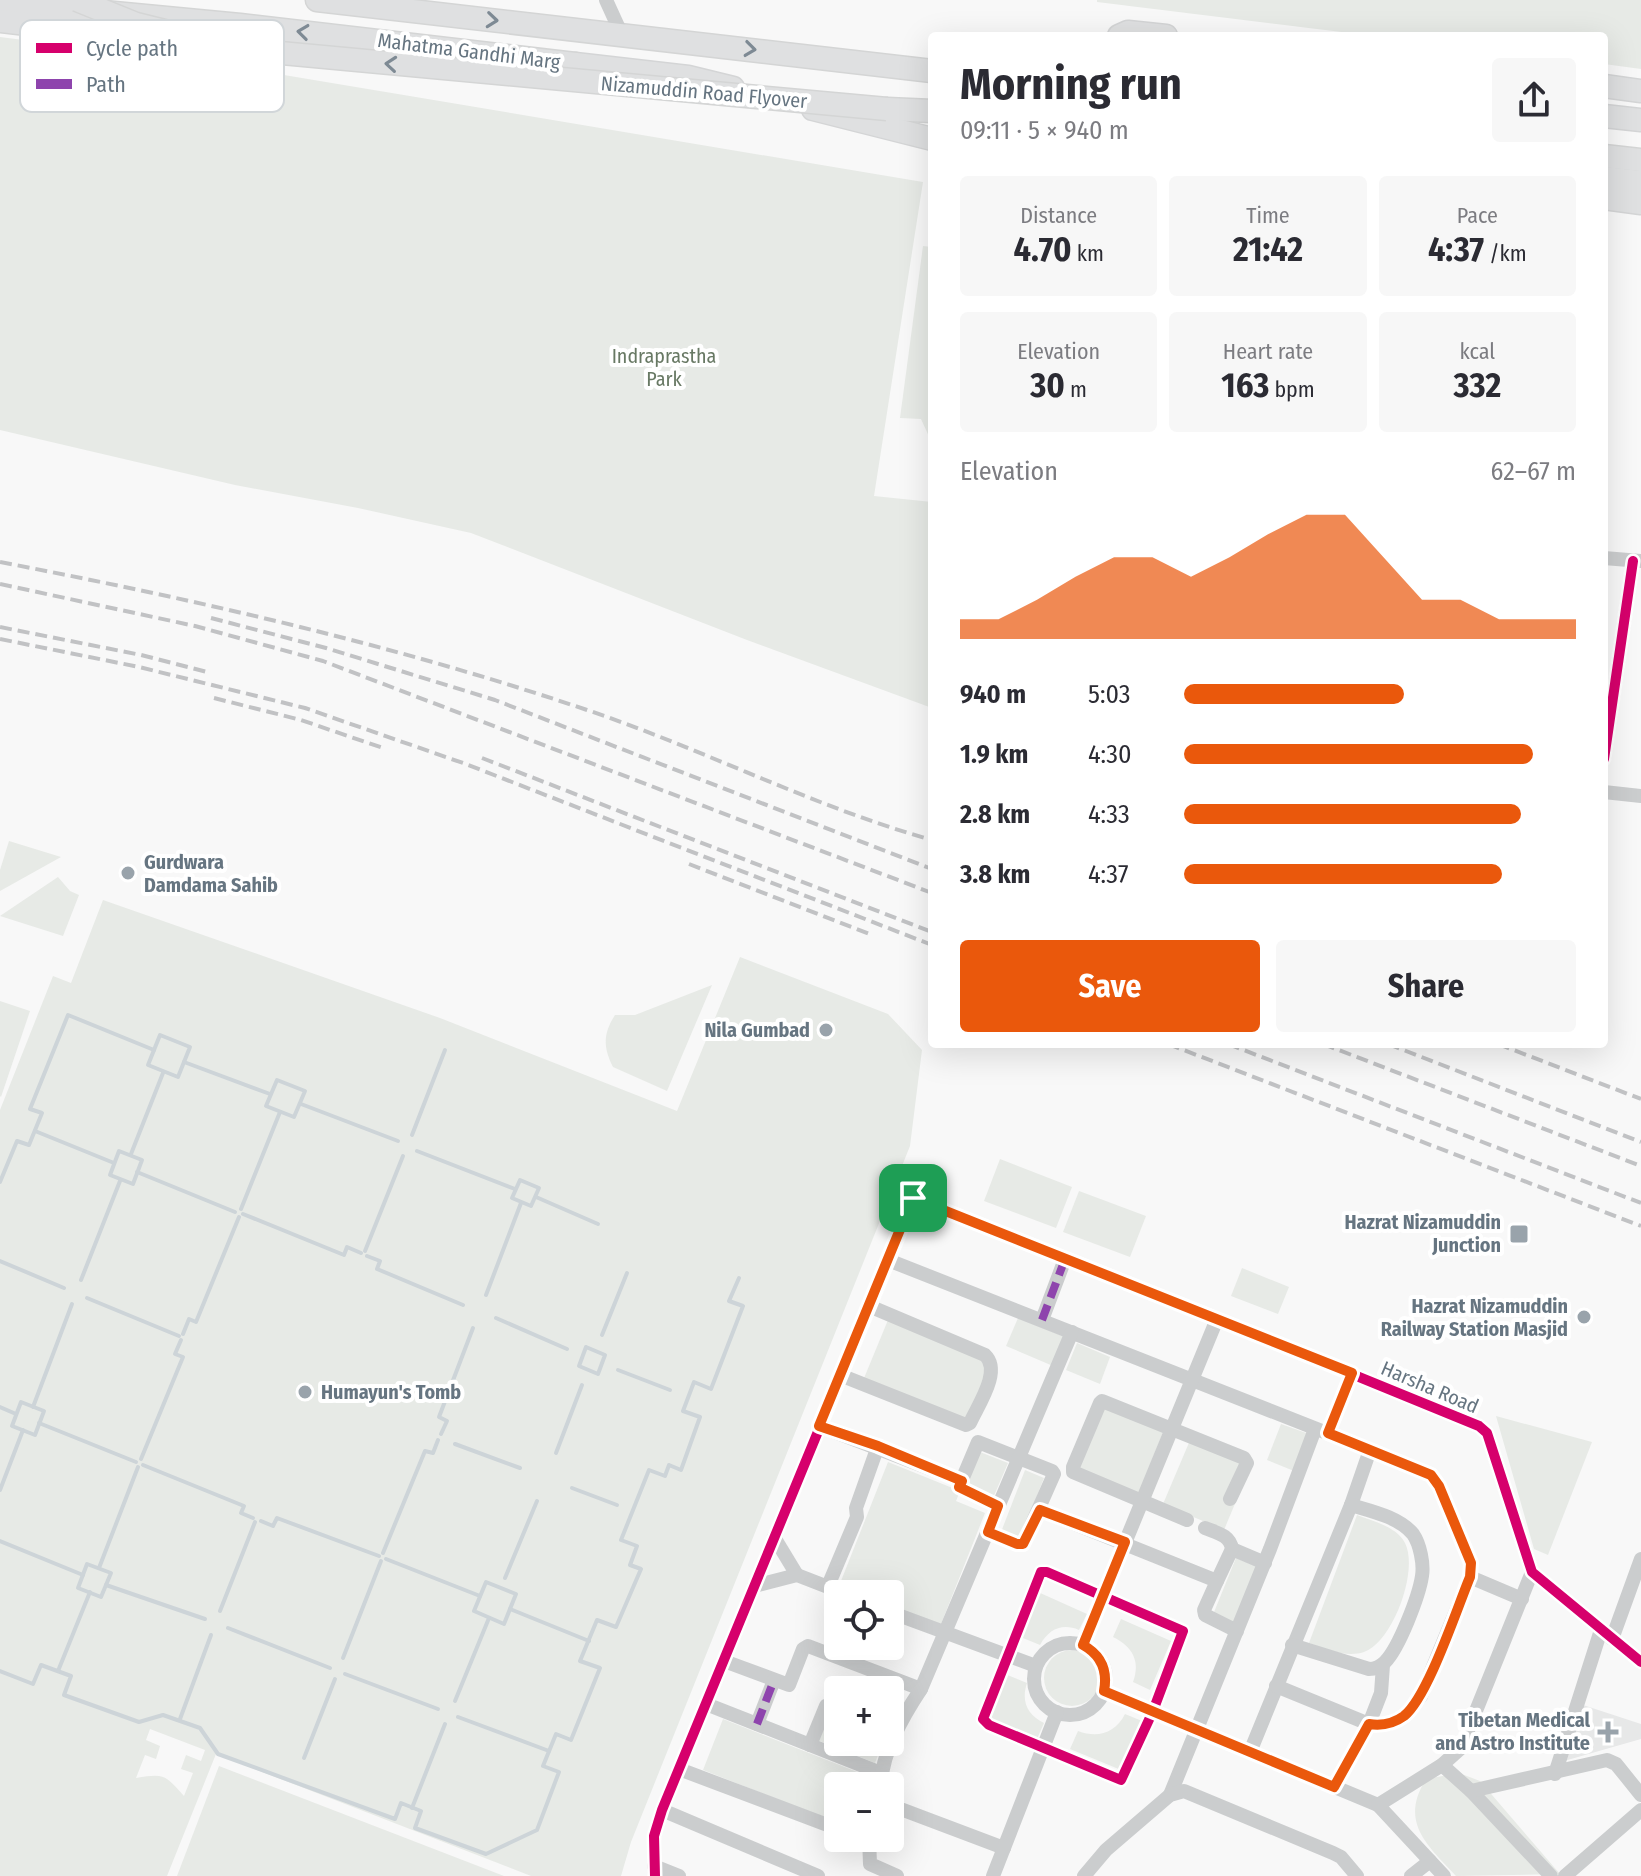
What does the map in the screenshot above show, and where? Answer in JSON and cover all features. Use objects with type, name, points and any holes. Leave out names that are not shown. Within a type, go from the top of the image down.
[{"type":"main road","points":[[77,0],[126,20]]},
{"type":"main road","points":[[317,0],[414,12]]},
{"type":"main road","points":[[362,0],[414,12]]},
{"type":"main road","name":"Mahatma Gandhi Marg","points":[[0,2],[188,20]]},
{"type":"main road","name":"Mahatma Gandhi Marg","points":[[414,12],[621,33],[928,71]]},
{"type":"main road","points":[[0,21],[20,23]]},
{"type":"main road","name":"Mahatma Gandhi Marg","points":[[284,30],[688,77],[928,138]]},
{"type":"main road","name":"Nizamuddin Road Flyover","points":[[284,53],[928,111]]},
{"type":"main road","points":[[1608,87],[1641,91]]},
{"type":"main road","points":[[1608,116],[1641,120]]},
{"type":"main road","points":[[1608,156],[1641,160]]},
{"type":"main road","points":[[1608,178],[1641,182]]},
{"type":"street","points":[[606,0],[621,33]]},
{"type":"street","points":[[1608,558],[1637,561],[1608,735]]},
{"type":"street","points":[[1608,792],[1641,796]]},
{"type":"street","points":[[679,1876],[655,1871],[654,1836],[662,1810],[925,1172]]},
{"type":"street","name":"Harsha Road","points":[[913,1198],[1467,1420],[1487,1433],[1532,1572]]},
{"type":"street","points":[[1042,1320],[1065,1259]]},
{"type":"street","points":[[888,1260],[1431,1475],[1439,1486],[1471,1563],[1470,1577],[1421,1696],[1404,1716],[1388,1724],[1369,1724],[1276,1686]]},
{"type":"street","points":[[869,1306],[990,1359],[992,1371],[970,1423],[972,1437],[1054,1472],[1040,1510],[1022,1545],[988,1532]]},
{"type":"street","points":[[1083,1645],[1217,1319]]},
{"type":"street","points":[[904,1714],[921,1689],[1072,1332]]},
{"type":"street","points":[[1170,1795],[1265,1563],[1322,1431],[1352,1373]]},
{"type":"street","points":[[840,1375],[951,1420],[966,1425],[970,1423]]},
{"type":"street","points":[[1187,1520],[1075,1475],[1073,1467],[1102,1401],[1247,1460],[1230,1499]]},
{"type":"street","points":[[819,1426],[878,1446],[962,1481]]},
{"type":"street","points":[[978,1442],[959,1487],[998,1506]]},
{"type":"street","points":[[831,1580],[857,1517],[856,1508],[878,1446]]},
{"type":"street","points":[[1250,1752],[1351,1505],[1370,1450]]},
{"type":"street","points":[[1334,1787],[1369,1724],[1381,1693],[1383,1665],[1396,1645],[1406,1620],[1420,1584],[1423,1564],[1411,1532],[1379,1513],[1351,1505]]},
{"type":"street","points":[[1040,1510],[1218,1578]]},
{"type":"street","points":[[1205,1528],[1229,1540],[1232,1549],[1204,1610],[1205,1615],[1237,1631]]},
{"type":"street","points":[[774,1537],[797,1575]]},
{"type":"street","points":[[1232,1549],[1265,1563]]},
{"type":"street","points":[[1555,1774],[1606,1635],[1641,1559]]},
{"type":"street","points":[[1191,1563],[1218,1578]]},
{"type":"street","points":[[1041,1572],[1103,1595],[1183,1631],[1153,1711],[1121,1780],[989,1725],[983,1719],[1041,1572]]},
{"type":"street","points":[[1378,1805],[1456,1755],[1468,1735],[1532,1572],[1641,1662]]},
{"type":"street","points":[[754,1586],[797,1575],[824,1585]]},
{"type":"street","points":[[1470,1577],[1522,1599]]},
{"type":"street","points":[[904,1617],[1036,1666]]},
{"type":"street","points":[[1072,1642],[1083,1645],[1100,1659],[1106,1680],[1104,1691],[1090,1709],[1080,1713],[1057,1712],[1040,1699],[1034,1677],[1036,1666],[1050,1648],[1072,1642]]},
{"type":"street","points":[[1292,1645],[1369,1669],[1383,1665]]},
{"type":"street","points":[[724,1661],[789,1685],[803,1649],[808,1646],[921,1689]]},
{"type":"street","points":[[757,1724],[774,1680]]},
{"type":"street","points":[[1104,1691],[1378,1805],[1444,1876]]},
{"type":"street","points":[[706,1704],[810,1745],[867,1772]]},
{"type":"street","points":[[810,1745],[824,1711]]},
{"type":"street","points":[[993,1876],[1057,1712]]},
{"type":"street","points":[[1471,1791],[1607,1760],[1616,1764],[1641,1795]]},
{"type":"street","points":[[1442,1765],[1471,1791],[1551,1876]]},
{"type":"street","points":[[679,1769],[824,1824]]},
{"type":"street","points":[[1084,1876],[1106,1850],[1170,1795],[1184,1791],[1333,1853],[1341,1857],[1357,1876]]},
{"type":"street","points":[[662,1810],[818,1876]]},
{"type":"street","points":[[904,1810],[1004,1848]]},
{"type":"street","points":[[1565,1876],[1641,1810]]},
{"type":"street","points":[[870,1852],[870,1864],[897,1876]]},
{"type":"street","points":[[1411,1876],[1430,1861]]},
{"type":"shaded area","name":"Tibetan Medical and Astro Institute","points":[[1583,1705],[1641,1724],[1641,1739],[1564,1761]]},
{"type":"green space","points":[[1641,0],[1641,69],[1608,65],[1608,32],[1341,32],[1097,2]]},
{"type":"green space","name":"Indraprastha Park","points":[[0,37],[20,40],[20,112],[284,112],[284,75],[923,182],[874,496],[928,502],[928,707],[471,533],[235,485],[0,430]]},
{"type":"green space","points":[[923,246],[928,247],[928,434],[921,419],[900,418]]},
{"type":"green space","points":[[9,841],[61,857],[0,891],[0,870]]},
{"type":"green space","points":[[58,877],[70,891],[79,895],[63,936],[0,916]]},
{"type":"green space","points":[[103,900],[440,1018],[677,1111],[740,957],[888,1014],[922,1050],[910,1146],[631,1842],[621,1876],[531,1876],[216,1754],[167,1876],[0,1876],[0,1110],[53,976],[71,983]],"holes":[[[150,1729],[205,1750],[201,1761],[186,1755],[181,1769],[193,1773],[184,1796],[164,1777],[136,1778],[145,1755],[156,1759],[160,1746],[146,1740]]]},
{"type":"green space","points":[[712,985],[667,1091],[613,1067],[606,1041],[615,1015],[635,1015]]},
{"type":"green space","points":[[0,1001],[30,1011],[1,1097],[0,1096]]},
{"type":"green space","points":[[1000,1159],[1072,1187],[1056,1228],[984,1201]]},
{"type":"green space","points":[[1079,1191],[1146,1216],[1130,1257],[1063,1232]]},
{"type":"green space","points":[[1242,1268],[1289,1287],[1278,1314],[1231,1296]]},
{"type":"green space","points":[[1018,1318],[1065,1337],[1053,1366],[1006,1346]]},
{"type":"green space","points":[[888,1320],[980,1359],[988,1370],[981,1411],[959,1422],[862,1383]]},
{"type":"green space","points":[[1077,1343],[1110,1357],[1100,1384],[1066,1370]]},
{"type":"green space","points":[[1103,1405],[1164,1430],[1137,1497],[1076,1472]]},
{"type":"green space","points":[[1496,1416],[1592,1442],[1548,1555],[1534,1549]]},
{"type":"green space","points":[[1281,1424],[1309,1434],[1294,1471],[1267,1460]]},
{"type":"green space","points":[[1191,1438],[1252,1463],[1224,1530],[1163,1504]]},
{"type":"green space","points":[[980,1452],[1008,1463],[993,1498],[966,1487]]},
{"type":"green space","points":[[888,1462],[960,1491],[956,1501],[985,1513],[941,1624],[904,1611],[904,1580],[841,1580]]},
{"type":"green space","points":[[1025,1470],[1044,1478],[1020,1539],[1001,1532]]},
{"type":"green space","points":[[1357,1515],[1384,1525],[1401,1537],[1408,1555],[1409,1570],[1401,1604],[1385,1635],[1364,1652],[1350,1654],[1309,1643]]},
{"type":"green space","points":[[1236,1558],[1258,1567],[1234,1626],[1212,1617]]},
{"type":"green space","points":[[1038,1592],[1087,1614],[1079,1630],[1067,1627],[1056,1629],[1040,1645],[1018,1636]]},
{"type":"green space","points":[[1121,1619],[1171,1641],[1150,1690],[1133,1682],[1136,1667],[1133,1655],[1113,1637]]},
{"type":"green space","points":[[1072,1650],[1092,1658],[1100,1678],[1092,1698],[1072,1706],[1052,1698],[1044,1678],[1052,1658]]},
{"type":"green space","points":[[1005,1674],[1027,1683],[1027,1707],[1033,1716],[1044,1723],[1037,1739],[987,1719]]},
{"type":"green space","points":[[1125,1714],[1142,1721],[1121,1770],[1070,1749],[1078,1731],[1105,1733],[1116,1726]]},
{"type":"green space","points":[[723,1719],[857,1772],[824,1772],[824,1818],[703,1770]]},
{"type":"green space","points":[[824,1722],[824,1743],[817,1740]]},
{"type":"green space","points":[[857,1756],[878,1756],[875,1763]]},
{"type":"green space","points":[[219,1766],[504,1876],[177,1876]]},
{"type":"green space","points":[[1459,1773],[1480,1781],[1560,1874],[1456,1876],[1420,1832],[1415,1808],[1426,1779]]},
{"type":"waterway","points":[[0,1182],[17,1141],[29,1145],[42,1113],[30,1109],[68,1015],[154,1050]]},
{"type":"waterway","points":[[160,1035],[190,1047],[178,1077],[148,1065],[160,1035]]},
{"type":"waterway","points":[[412,1135],[445,1050]]},
{"type":"waterway","points":[[184,1062],[270,1094]]},
{"type":"waterway","points":[[131,1154],[163,1073]]},
{"type":"waterway","points":[[277,1080],[305,1091],[294,1117],[266,1106],[277,1080]]},
{"type":"waterway","points":[[301,1104],[398,1141]]},
{"type":"waterway","points":[[241,1209],[280,1112]]},
{"type":"waterway","points":[[35,1131],[114,1163]]},
{"type":"waterway","points":[[119,1151],[142,1160],[133,1184],[110,1175],[119,1151]]},
{"type":"waterway","points":[[417,1151],[515,1189]]},
{"type":"waterway","points":[[365,1251],[403,1156]]},
{"type":"waterway","points":[[137,1172],[235,1212]]},
{"type":"waterway","points":[[520,1180],[539,1188],[531,1206],[512,1198],[520,1180]]},
{"type":"waterway","points":[[81,1280],[120,1181]]},
{"type":"waterway","points":[[536,1197],[598,1224]]},
{"type":"waterway","points":[[486,1295],[521,1203]]},
{"type":"waterway","points":[[243,1214],[344,1255],[347,1247],[361,1253]]},
{"type":"waterway","points":[[183,1334],[189,1319],[196,1322],[239,1217]]},
{"type":"waterway","points":[[367,1256],[380,1261],[377,1269],[463,1305]]},
{"type":"waterway","points":[[0,1261],[64,1288]]},
{"type":"waterway","points":[[602,1335],[627,1273]]},
{"type":"waterway","points":[[0,1671],[33,1684],[41,1665],[71,1676],[64,1695],[139,1722],[163,1715],[200,1728],[218,1754],[395,1819],[401,1803],[421,1811],[415,1828],[486,1854],[537,1830],[559,1772],[543,1766],[556,1734],[571,1740],[600,1668],[580,1661],[597,1620],[616,1627],[641,1569],[630,1565],[637,1546],[621,1540],[649,1470],[665,1476],[669,1465],[681,1470],[700,1417],[683,1411],[694,1382],[711,1389],[743,1306],[729,1301],[739,1278]]},
{"type":"waterway","points":[[87,1298],[179,1336]]},
{"type":"waterway","points":[[33,1407],[72,1304]]},
{"type":"waterway","points":[[496,1318],[567,1349]]},
{"type":"waterway","points":[[441,1434],[447,1421],[439,1417],[473,1328]]},
{"type":"waterway","points":[[141,1459],[183,1357],[175,1354],[181,1340]]},
{"type":"waterway","points":[[586,1347],[605,1355],[598,1374],[579,1366],[586,1347]]},
{"type":"waterway","points":[[618,1370],[670,1390]]},
{"type":"waterway","points":[[556,1453],[582,1385]]},
{"type":"waterway","points":[[21,1402],[44,1411],[35,1435],[12,1426],[21,1402]]},
{"type":"waterway","points":[[0,1407],[16,1414]]},
{"type":"waterway","points":[[39,1423],[136,1462]]},
{"type":"waterway","points":[[0,1490],[23,1430]]},
{"type":"waterway","points":[[383,1553],[425,1451],[433,1453],[438,1440]]},
{"type":"waterway","points":[[455,1444],[520,1468]]},
{"type":"waterway","points":[[143,1465],[244,1506],[241,1513],[253,1518]]},
{"type":"waterway","points":[[99,1568],[138,1467]]},
{"type":"waterway","points":[[572,1488],[617,1505]]},
{"type":"waterway","points":[[505,1578],[537,1501]]},
{"type":"waterway","points":[[261,1521],[273,1526],[277,1518],[379,1556]]},
{"type":"waterway","points":[[220,1611],[255,1522]]},
{"type":"waterway","points":[[0,1541],[83,1575]]},
{"type":"waterway","points":[[386,1559],[480,1596]]},
{"type":"waterway","points":[[343,1658],[381,1561]]},
{"type":"waterway","points":[[87,1564],[111,1573],[101,1597],[78,1588],[87,1564]]},
{"type":"waterway","points":[[486,1582],[516,1594],[504,1624],[474,1611],[486,1582]]},
{"type":"waterway","points":[[106,1585],[205,1619]]},
{"type":"waterway","points":[[58,1671],[90,1592]]},
{"type":"waterway","points":[[510,1609],[589,1641]]},
{"type":"waterway","points":[[455,1701],[489,1618]]},
{"type":"waterway","points":[[228,1628],[330,1668]]},
{"type":"waterway","points":[[180,1719],[211,1635]]},
{"type":"waterway","points":[[345,1674],[438,1709]]},
{"type":"waterway","points":[[304,1758],[335,1679]]},
{"type":"waterway","points":[[458,1717],[549,1751]]},
{"type":"waterway","points":[[412,1808],[445,1724]]},
{"type":"railway","points":[[0,562],[222,608],[442,665],[630,725],[845,811],[928,839]]},
{"type":"railway","points":[[0,584],[195,626],[323,661],[928,891]]},
{"type":"railway","points":[[211,618],[326,648],[495,700],[928,867]]},
{"type":"railway","points":[[0,627],[141,655],[207,672]]},
{"type":"railway","points":[[0,639],[139,667],[305,708],[463,763],[928,943]]},
{"type":"railway","points":[[214,698],[301,720],[383,748]]},
{"type":"railway","points":[[482,758],[928,930]]},
{"type":"railway","points":[[689,864],[872,935]]},
{"type":"railway","points":[[1178,1048],[1641,1226]]},
{"type":"railway","points":[[1238,1048],[1641,1203]]},
{"type":"railway","points":[[1333,1048],[1641,1166]]},
{"type":"railway","points":[[1398,1048],[1641,1142]]},
{"type":"railway","points":[[1508,1048],[1641,1099]]},
{"type":"marked path","points":[[1042,1320],[1065,1259]]},
{"type":"marked path","points":[[757,1724],[774,1680]]},
{"type":"cycle path","points":[[1608,732],[1633,561]]},
{"type":"cycle path","points":[[655,1876],[654,1836],[662,1810],[925,1172]]},
{"type":"cycle path","points":[[913,1198],[1479,1426],[1487,1433],[1532,1572],[1641,1662]]},
{"type":"cycle path","points":[[1041,1572],[1183,1631],[1153,1711],[1121,1780],[989,1725],[983,1719],[1041,1572]]},
{"type":"place","name":"Gurdwara Damdama Sahib","points":[[128,873]]},
{"type":"place","name":"Nila Gumbad","points":[[826,1030]]},
{"type":"place","name":"Hazrat Nizamuddin Junction","points":[[1519,1234]]},
{"type":"place","name":"Hazrat Nizamuddin Railway Station Masjid","points":[[1584,1317]]},
{"type":"place","name":"Humayun's Tomb","points":[[305,1392]]},
{"type":"place","name":"Tibetan Medical and Astro Institute","points":[[1608,1732]]},
{"type":"route","points":[[913,1198],[1352,1373],[1328,1433],[1431,1475],[1439,1486],[1471,1563],[1470,1577],[1421,1696],[1404,1716],[1388,1724],[1369,1724],[1334,1787],[1104,1691],[1106,1680],[1100,1659],[1083,1645],[1125,1542],[1040,1510],[1023,1544],[1017,1544],[988,1532],[998,1506],[959,1487],[962,1481],[878,1446],[819,1426],[913,1198]]}]
